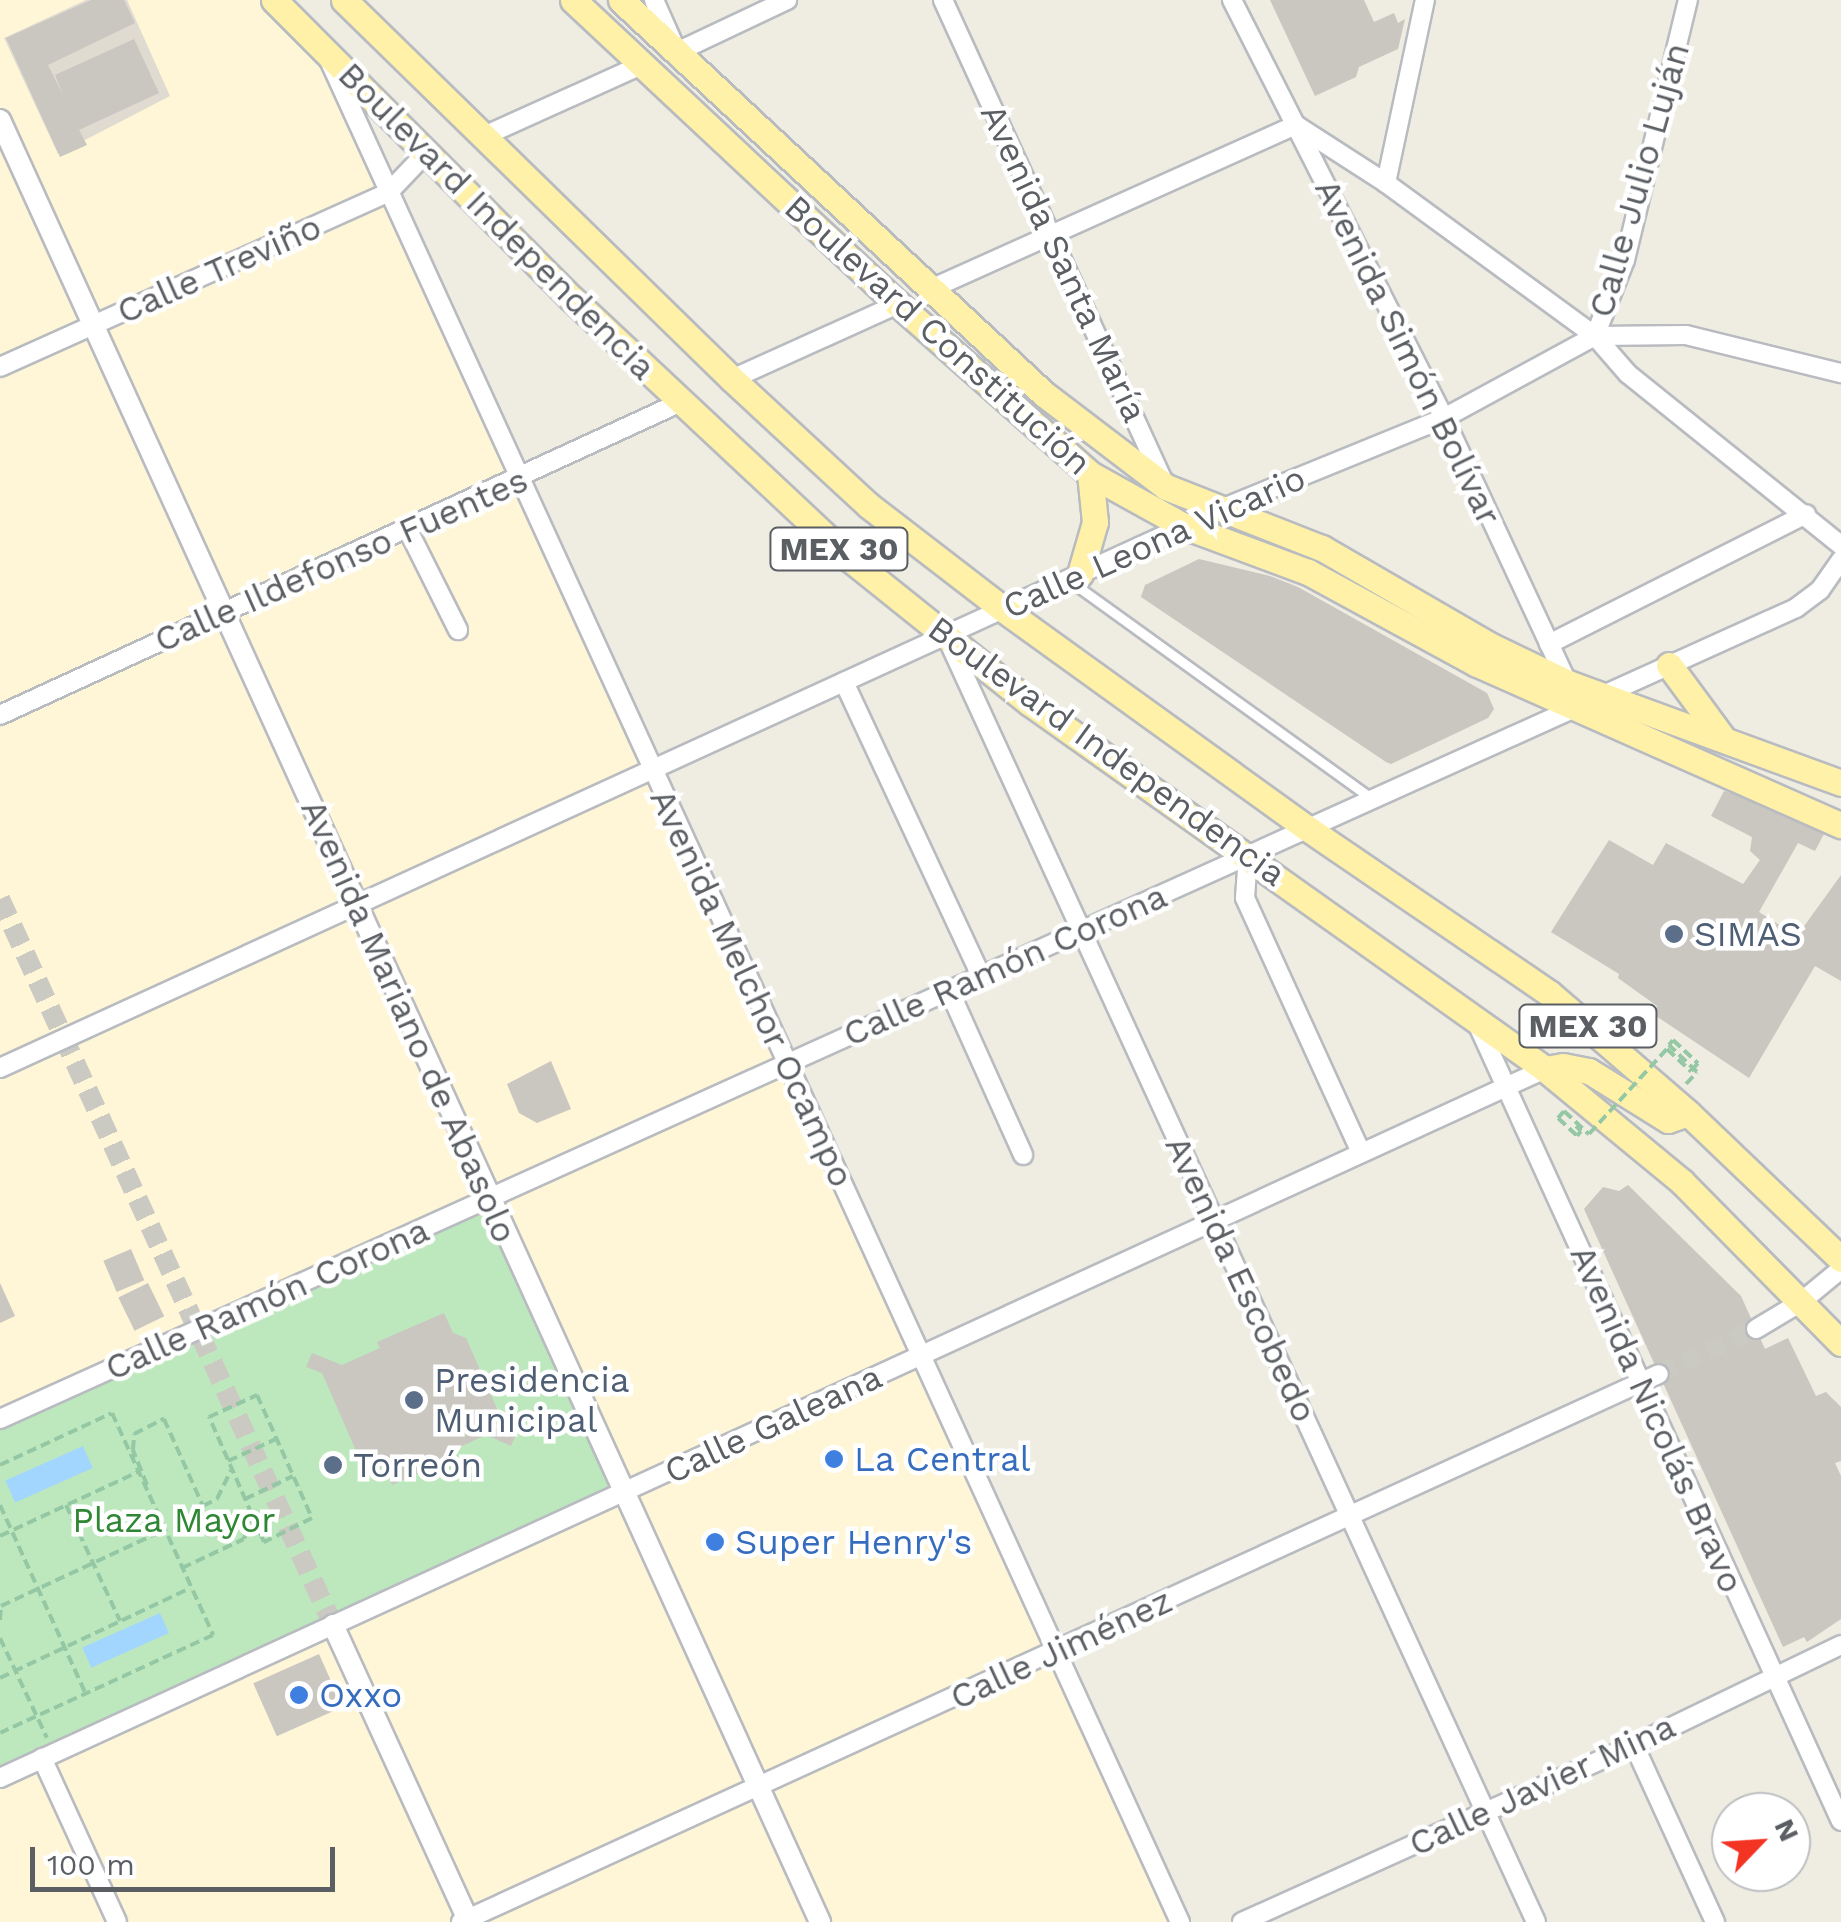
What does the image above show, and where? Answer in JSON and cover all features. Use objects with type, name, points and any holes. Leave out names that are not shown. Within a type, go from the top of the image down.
[{"type":"main road","name":"Boulevard Independencia","points":[[274,0],[681,402],[850,559],[1030,702],[1248,854],[1545,1070],[1682,1182],[1841,1342]]},
{"type":"main road","name":"Boulevard Independencia","points":[[344,0],[732,379],[868,505],[1003,609],[1307,828],[1549,993],[1681,1106],[1841,1259]]},
{"type":"main road","name":"Boulevard Constitución","points":[[573,0],[898,304],[1090,474],[1184,526],[1308,572],[1477,664],[1570,696],[1841,825]]},
{"type":"main road","name":"Boulevard Constitución","points":[[621,0],[1044,394],[1166,487],[1226,507],[1322,548],[1570,696],[1600,696],[1841,783]]},
{"type":"main road","points":[[1074,577],[1095,522],[1090,474]]},
{"type":"main road","points":[[1669,665],[1722,737]]},
{"type":"main road","points":[[1545,1070],[1564,1066],[1589,1071],[1668,1120],[1681,1106]]},
{"type":"street","points":[[654,0],[677,52],[787,0]]},
{"type":"street","name":"Avenida Santa María","points":[[943,0],[1184,526]]},
{"type":"street","name":"Avenida Simón Bolívar","points":[[1232,0],[1444,418],[1570,696]]},
{"type":"street","points":[[1386,183],[1425,0]]},
{"type":"street","name":"Calle Julio Luján","points":[[1688,0],[1624,260],[1595,336],[1628,374],[1841,545]]},
{"type":"street","name":"Avenida Melchor Ocampo","points":[[326,53],[1180,1922]]},
{"type":"street","points":[[484,136],[641,65]]},
{"type":"street","points":[[933,288],[1296,125],[1386,183],[1595,336],[1686,335],[1841,373]]},
{"type":"street","name":"Avenida Mariano de Abasolo","points":[[3,132],[820,1922]]},
{"type":"street","name":"Calle Treviño","points":[[0,367],[388,193],[426,153]]},
{"type":"street","points":[[732,379],[898,304]]},
{"type":"street","name":"Calle Leona Vicario","points":[[0,1068],[1226,507],[1444,418],[1595,336]]},
{"type":"street","name":"Calle Ildefonso Fuentes","points":[[0,715],[519,480],[681,402]]},
{"type":"street","points":[[1549,644],[1806,514]]},
{"type":"street","points":[[408,530],[458,630]]},
{"type":"street","points":[[1600,696],[1796,608],[1820,590],[1841,560]]},
{"type":"street","name":"Avenida Escobedo","points":[[946,635],[1536,1922]]},
{"type":"street","points":[[844,682],[981,976]]},
{"type":"street","name":"Calle Ramón Corona","points":[[0,1420],[1372,799],[1570,696]]},
{"type":"street","points":[[1248,854],[1244,898],[1361,1154]]},
{"type":"street","points":[[949,990],[1023,1155]]},
{"type":"street","name":"Avenida Nicolás Bravo","points":[[1474,1016],[1841,1822]]},
{"type":"street","name":"Calle Galeana","points":[[0,1778],[1545,1070]]},
{"type":"street","points":[[1756,1329],[1800,1302],[1841,1269]]},
{"type":"street","name":"Calle Jiménez","points":[[466,1921],[1659,1374]]},
{"type":"street","points":[[333,1625],[466,1921]]},
{"type":"street","name":"Calle Javier Mina","points":[[1242,1922],[1634,1745],[1841,1645]]},
{"type":"street","points":[[1634,1745],[1714,1922]]},
{"type":"street","points":[[48,1756],[117,1922]]},
{"type":"lane","points":[[1074,577],[1372,799]]},
{"type":"path","points":[[1553,1105],[1581,1131],[1577,1136],[1558,1118],[1564,1111],[1589,1134],[1667,1048],[1691,1071],[1698,1063],[1673,1040],[1669,1046],[1697,1072],[1681,1106]]},
{"type":"path","points":[[256,1395],[312,1518],[264,1542],[228,1462],[209,1417],[256,1395]]},
{"type":"path","points":[[0,1464],[112,1414],[213,1635],[0,1733]]},
{"type":"path","points":[[148,1494],[133,1450],[134,1434],[164,1419],[204,1506],[217,1499],[232,1469]]},
{"type":"path","points":[[228,1462],[276,1439]]},
{"type":"path","points":[[0,1536],[138,1472]]},
{"type":"path","points":[[245,1499],[293,1476]]},
{"type":"path","points":[[0,1505],[86,1693]]},
{"type":"path","points":[[66,1505],[120,1622]]},
{"type":"path","points":[[182,1568],[244,1539],[251,1512]]},
{"type":"path","points":[[0,1620],[1,1606],[165,1530]]},
{"type":"path","points":[[0,1678],[191,1588]]},
{"type":"path","points":[[0,1638],[36,1716],[48,1756]]},
{"type":"shaded area","points":[[0,0],[273,0],[313,41],[1174,1922],[0,1922]]},
{"type":"shaded area","points":[[86,0],[127,0],[170,96],[58,154],[4,38]]},
{"type":"green space","name":"Plaza Mayor","points":[[488,1199],[623,1494],[0,1780],[0,1420]]},
{"type":"water","points":[[83,1446],[93,1468],[15,1502],[5,1481]]},
{"type":"water","points":[[160,1613],[169,1633],[91,1668],[82,1648]]},
{"type":"building","points":[[91,0],[124,0],[135,23],[48,65],[64,97],[55,75],[134,39],[159,93],[79,130],[87,145],[60,157],[6,38]]},
{"type":"building","points":[[1270,0],[1364,0],[1374,22],[1394,13],[1398,23],[1405,19],[1398,49],[1359,67],[1356,77],[1315,96]]},
{"type":"building","points":[[1199,559],[1298,587],[1487,693],[1494,709],[1488,718],[1391,764],[1386,762],[1141,597],[1145,585]]},
{"type":"building","name":"SIMAS","points":[[1724,791],[1760,801],[1824,834],[1815,851],[1798,843],[1759,912],[1797,936],[1841,875],[1841,981],[1815,966],[1749,1078],[1653,1014],[1657,1006],[1618,978],[1619,974],[1551,932],[1609,840],[1653,865],[1666,843],[1743,884],[1760,860],[1750,851],[1752,837],[1711,816]]},
{"type":"building","points":[[551,1061],[571,1109],[537,1123],[519,1113],[507,1084]]},
{"type":"building","points":[[1628,1185],[1741,1296],[1765,1349],[1788,1338],[1816,1396],[1826,1392],[1841,1407],[1841,1461],[1835,1463],[1841,1476],[1841,1619],[1807,1642],[1804,1637],[1783,1647],[1584,1209],[1603,1187],[1619,1191]]},
{"type":"building","points":[[131,1249],[144,1280],[117,1292],[103,1261]]},
{"type":"building","points":[[0,1283],[15,1316],[0,1323]]},
{"type":"building","points":[[148,1283],[164,1316],[135,1331],[118,1297]]},
{"type":"building","name":"Presidencia Municipal","points":[[444,1313],[453,1333],[466,1338],[505,1427],[517,1432],[511,1446],[486,1435],[447,1453],[450,1459],[392,1485],[385,1468],[361,1462],[322,1373],[306,1367],[312,1353],[342,1365],[380,1348],[377,1342]]},
{"type":"building","name":"Oxxo","points":[[319,1654],[343,1707],[277,1736],[253,1683]]},
{"type":"tunnel","points":[[0,899],[333,1625]]},
{"type":"tunnel","points":[[1659,1374],[1756,1329]]},
{"type":"place","name":"SIMAS","points":[[1674,934]]},
{"type":"place","name":"Presidencia Municipal","points":[[414,1400]]},
{"type":"place","name":"La Central","points":[[834,1459]]},
{"type":"place","name":"Torreón","points":[[333,1465]]},
{"type":"place","name":"Super Henry's","points":[[715,1542]]},
{"type":"place","name":"Oxxo","points":[[299,1695]]}]
